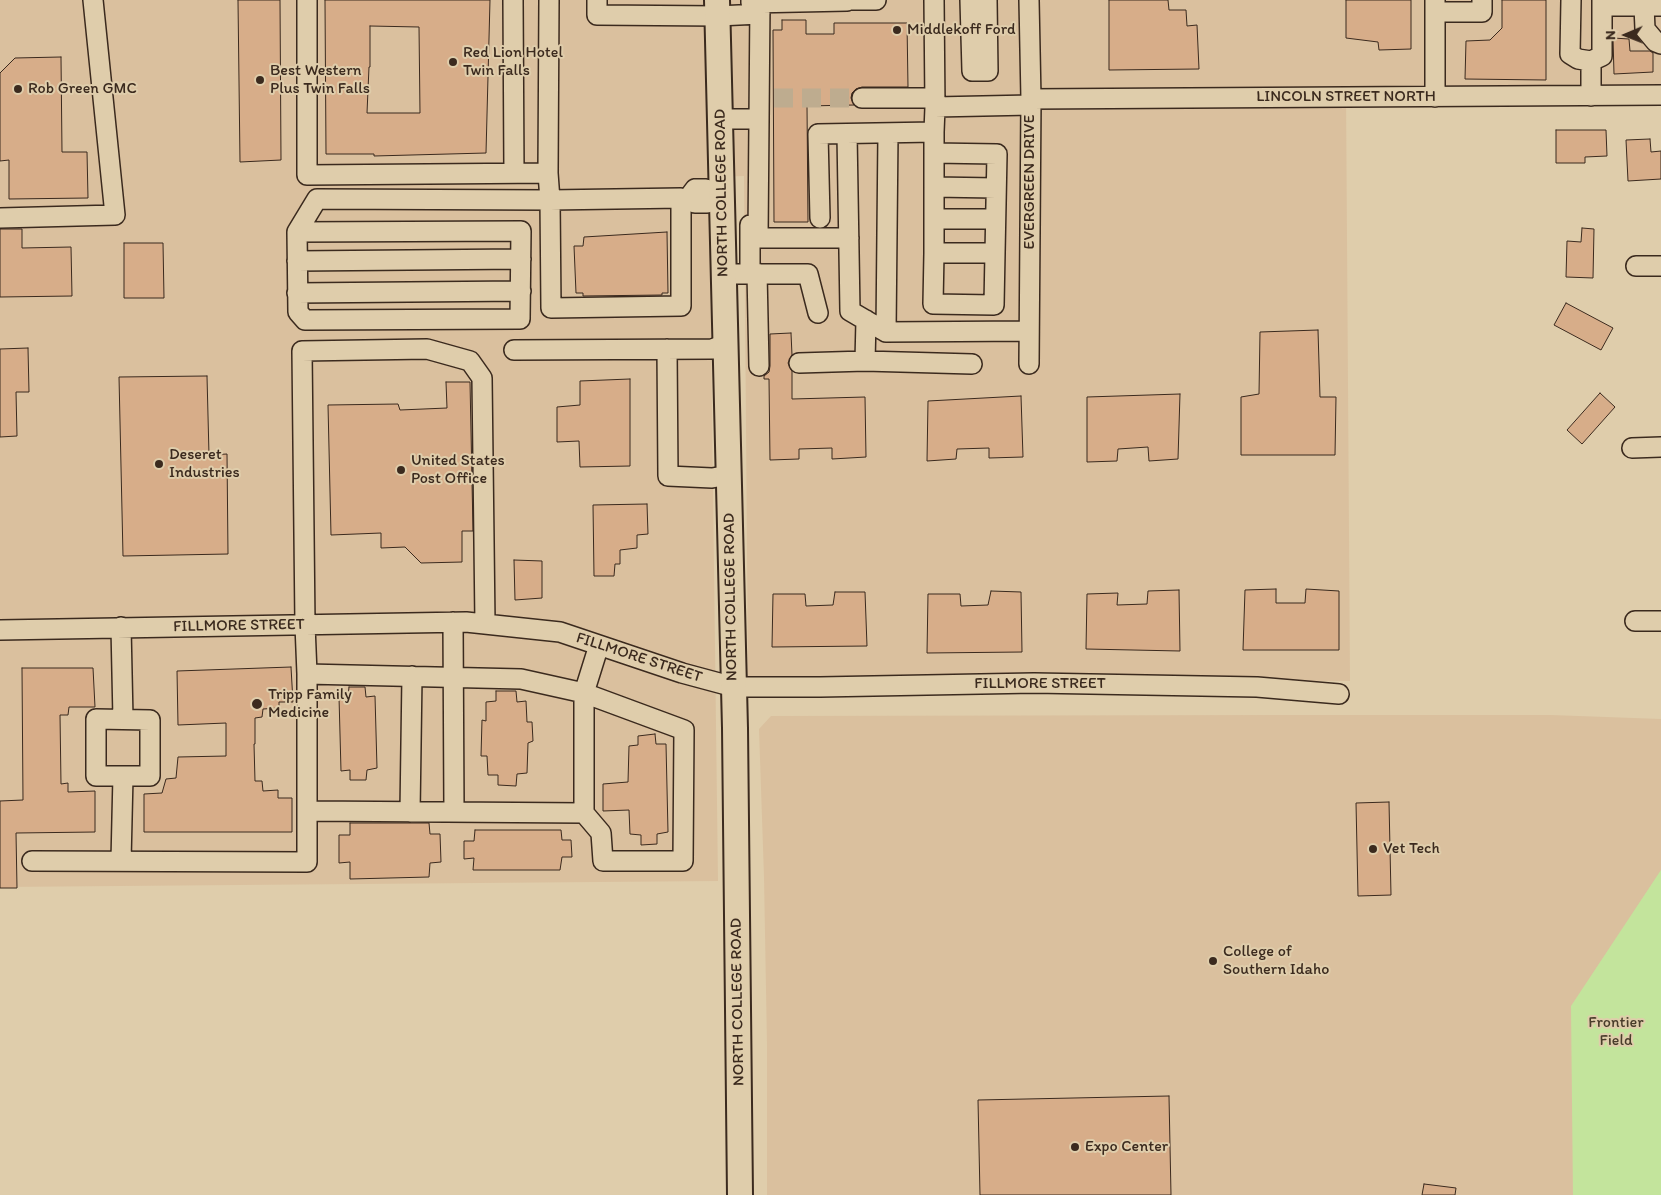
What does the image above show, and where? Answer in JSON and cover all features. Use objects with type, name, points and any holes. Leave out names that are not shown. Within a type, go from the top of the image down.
[{"type":"main road","name":"NORTH COLLEGE ROAD","points":[[718,8],[720,119],[717,196],[723,222],[734,687],[740,1195]]},
{"type":"street","points":[[0,218],[115,215],[93,0]]},
{"type":"street","points":[[307,0],[307,175],[548,173]]},
{"type":"street","points":[[512,0],[514,173]]},
{"type":"street","points":[[549,0],[548,173],[551,308],[681,306],[685,198]]},
{"type":"street","points":[[597,7],[718,8],[876,0]]},
{"type":"street","points":[[934,0],[933,304],[994,305],[997,154],[934,153]]},
{"type":"street","points":[[970,0],[972,71],[988,71],[987,0]]},
{"type":"street","name":"EVERGREEN DRIVE","points":[[1028,364],[1031,102],[1029,0]]},
{"type":"street","points":[[1435,97],[1435,6],[1482,12],[1482,0]]},
{"type":"street","points":[[1571,0],[1570,54],[1578,59],[1591,61],[1602,56],[1610,3],[1653,6],[1645,29],[1656,42],[1661,44]]},
{"type":"street","points":[[757,5],[766,98],[759,119],[754,222],[754,273],[759,366]]},
{"type":"street","points":[[1591,61],[1592,96]]},
{"type":"street","name":"LINCOLN STREET NORTH","points":[[862,98],[935,103],[1661,96]]},
{"type":"street","points":[[720,119],[759,119]]},
{"type":"street","points":[[820,218],[818,134],[934,132]]},
{"type":"street","points":[[886,332],[888,133]]},
{"type":"street","points":[[847,134],[850,311],[886,332],[1029,331]]},
{"type":"street","points":[[934,187],[996,188]]},
{"type":"street","points":[[297,232],[521,230],[520,319],[305,320],[298,312],[297,232],[317,199],[550,200],[685,198],[695,203],[707,203],[717,196]]},
{"type":"street","points":[[934,219],[995,219]]},
{"type":"street","points":[[723,222],[754,222]]},
{"type":"street","points":[[754,222],[758,238],[849,238]]},
{"type":"street","points":[[934,253],[995,253]]},
{"type":"street","points":[[297,261],[521,260]]},
{"type":"street","points":[[1636,266],[1661,266]]},
{"type":"street","points":[[724,274],[808,274],[818,313]]},
{"type":"street","points":[[297,292],[521,291]]},
{"type":"street","points":[[865,361],[866,320]]},
{"type":"street","points":[[514,350],[712,349],[726,344]]},
{"type":"street","points":[[32,861],[307,862],[307,674],[302,351],[426,349],[470,361],[482,378],[485,624]]},
{"type":"street","points":[[667,349],[668,476],[712,478],[729,475]]},
{"type":"street","points":[[799,363],[865,361],[972,364]]},
{"type":"street","points":[[1632,448],[1661,448]]},
{"type":"street","points":[[1635,621],[1661,621]]},
{"type":"street","points":[[453,622],[454,812]]},
{"type":"street","name":"FILLMORE STREET","points":[[0,630],[453,622],[560,632],[682,673],[734,687],[820,688],[1034,683],[1257,687],[1339,694]]},
{"type":"street","points":[[121,627],[123,719]]},
{"type":"street","points":[[307,674],[521,679],[584,693],[684,730],[684,861],[603,861],[601,833],[584,814],[584,693],[599,645]]},
{"type":"street","points":[[410,812],[412,676]]},
{"type":"street","points":[[96,719],[123,719],[150,720],[150,776],[96,776],[96,719]]},
{"type":"street","points":[[121,862],[123,776]]},
{"type":"street","points":[[308,811],[584,814]]},
{"type":"shaded area","points":[[0,0],[1661,0],[1661,92],[1346,92],[1350,681],[748,679],[744,176],[709,177],[718,881],[0,887]]},
{"type":"shaded area","name":"College of Southern Idaho","points":[[1551,715],[1661,719],[1661,1195],[767,1195],[767,1045],[759,729],[771,716]]},
{"type":"green space","name":"Frontier Field","points":[[1661,870],[1661,1195],[1573,1195],[1571,1006]]},
{"type":"building","name":"Best Western Plus Twin Falls","points":[[238,0],[280,0],[281,160],[240,162]]},
{"type":"building","points":[[325,0],[490,0],[486,153],[374,156],[374,154],[326,154]],"holes":[[[370,26],[419,27],[420,113],[367,113]]]},
{"type":"building","points":[[1109,0],[1168,0],[1169,10],[1186,10],[1187,26],[1197,25],[1199,69],[1109,70]]},
{"type":"building","points":[[1346,0],[1411,0],[1411,49],[1379,50],[1378,42],[1346,38]]},
{"type":"building","points":[[1502,0],[1546,0],[1546,80],[1465,79],[1466,41],[1490,40],[1502,28]]},
{"type":"building","points":[[782,20],[806,20],[806,34],[834,34],[834,23],[907,23],[908,87],[862,87],[852,93],[851,98],[854,105],[807,106],[808,222],[774,222],[773,30],[782,30]]},
{"type":"building","points":[[1613,38],[1629,39],[1630,51],[1650,51],[1653,53],[1653,72],[1614,74]]},
{"type":"building","points":[[61,57],[62,152],[87,152],[88,198],[9,199],[9,160],[0,161],[0,73],[15,58]]},
{"type":"building","points":[[1556,130],[1606,130],[1607,156],[1585,157],[1585,163],[1556,163]]},
{"type":"building","points":[[1650,139],[1651,152],[1661,151],[1661,179],[1628,181],[1626,140]]},
{"type":"building","points":[[1582,228],[1594,229],[1593,278],[1566,277],[1567,241],[1581,242]]},
{"type":"building","points":[[0,229],[22,229],[22,248],[71,247],[72,296],[0,297]]},
{"type":"building","points":[[667,232],[668,293],[662,293],[662,295],[583,296],[583,293],[576,293],[574,246],[583,246],[584,237]]},
{"type":"building","points":[[124,243],[163,243],[164,298],[124,298]]},
{"type":"building","points":[[1566,303],[1613,328],[1601,350],[1554,325]]},
{"type":"building","points":[[1318,330],[1320,397],[1336,397],[1335,455],[1241,455],[1241,397],[1259,394],[1260,332]]},
{"type":"building","points":[[791,333],[792,355],[788,363],[792,371],[792,399],[865,397],[866,457],[832,459],[832,448],[799,449],[799,459],[770,460],[769,379],[764,379],[764,376],[769,372],[770,366],[770,334]]},
{"type":"building","points":[[28,348],[29,392],[16,392],[17,436],[0,437],[0,349]]},
{"type":"building","points":[[207,376],[209,455],[227,454],[228,554],[123,556],[119,377]]},
{"type":"building","points":[[630,379],[630,466],[580,467],[579,441],[557,442],[557,407],[580,405],[580,381]]},
{"type":"building","name":"United States Post Office","points":[[446,382],[470,382],[473,531],[462,531],[462,562],[421,563],[405,547],[381,548],[381,533],[331,535],[328,405],[398,404],[400,410],[447,408]]},
{"type":"building","points":[[1600,393],[1615,407],[1582,444],[1567,430]]},
{"type":"building","points":[[1180,394],[1178,459],[1149,461],[1148,447],[1118,449],[1117,461],[1087,462],[1087,397]]},
{"type":"building","points":[[1021,396],[1023,457],[989,458],[989,448],[957,449],[956,459],[927,461],[928,401]]},
{"type":"building","points":[[647,504],[648,534],[637,535],[637,548],[620,550],[620,564],[615,564],[614,576],[594,576],[593,505]]},
{"type":"building","points":[[514,560],[542,561],[542,598],[515,600]]},
{"type":"building","points":[[1276,589],[1276,603],[1305,603],[1306,589],[1339,591],[1339,650],[1243,650],[1245,590]]},
{"type":"building","points":[[1179,590],[1180,651],[1086,649],[1087,594],[1118,593],[1117,605],[1147,604],[1148,591]]},
{"type":"building","points":[[991,591],[1021,592],[1022,652],[927,653],[928,594],[960,594],[961,606],[988,605]]},
{"type":"building","points":[[835,592],[865,592],[867,646],[772,647],[773,594],[805,594],[806,606],[833,605]]},
{"type":"building","points":[[291,667],[293,702],[279,702],[279,708],[263,709],[262,717],[255,718],[254,744],[255,781],[262,781],[263,791],[278,790],[278,798],[292,798],[292,832],[144,832],[144,794],[162,793],[166,779],[176,778],[178,757],[226,756],[226,723],[178,725],[177,671]]},
{"type":"building","points":[[22,668],[93,668],[95,707],[69,707],[68,715],[60,715],[61,784],[68,783],[68,792],[95,791],[95,832],[16,833],[17,888],[0,888],[0,801],[23,800]]},
{"type":"building","points":[[349,687],[365,687],[366,697],[375,696],[377,768],[367,770],[366,780],[350,780],[350,770],[341,771],[339,697],[348,697]]},
{"type":"building","points":[[496,691],[516,691],[517,702],[526,701],[527,722],[532,722],[533,741],[528,743],[527,773],[517,774],[516,786],[498,785],[498,775],[488,775],[487,756],[481,756],[482,720],[486,721],[486,702],[496,701]]},
{"type":"building","points":[[655,734],[656,744],[666,744],[668,832],[657,834],[657,844],[641,845],[641,835],[630,834],[629,810],[603,811],[603,784],[628,782],[629,746],[638,745],[638,736]]},
{"type":"building","name":"Vet Tech","points":[[1389,802],[1391,895],[1358,896],[1356,803]]},
{"type":"building","points":[[350,823],[429,823],[430,834],[440,834],[441,862],[430,863],[429,877],[350,879],[350,862],[339,863],[339,835],[350,835]]},
{"type":"building","points":[[475,830],[561,830],[562,840],[571,840],[572,857],[562,857],[560,870],[473,870],[474,858],[464,859],[464,841],[474,841]]},
{"type":"building","name":"Expo Center","points":[[1169,1096],[1171,1195],[980,1195],[978,1100]]},
{"type":"building","points":[[1424,1184],[1456,1188],[1455,1195],[1422,1195]]},
{"type":"tunnel","points":[[774,98],[862,98]]},
{"type":"place","name":"Middlekoff Ford","points":[[897,30]]},
{"type":"place","name":"Red Lion Hotel Twin Falls","points":[[453,62]]},
{"type":"place","name":"Best Western Plus Twin Falls","points":[[260,80]]},
{"type":"place","name":"Rob Green GMC","points":[[18,89]]},
{"type":"place","name":"Deseret Industries","points":[[159,464]]},
{"type":"place","name":"United States Post Office","points":[[401,470]]},
{"type":"place","name":"Tripp Family Medicine","points":[[257,704]]},
{"type":"place","name":"Vet Tech","points":[[1373,849]]},
{"type":"place","name":"College of Southern Idaho","points":[[1213,961]]},
{"type":"place","name":"Expo Center","points":[[1075,1147]]}]
